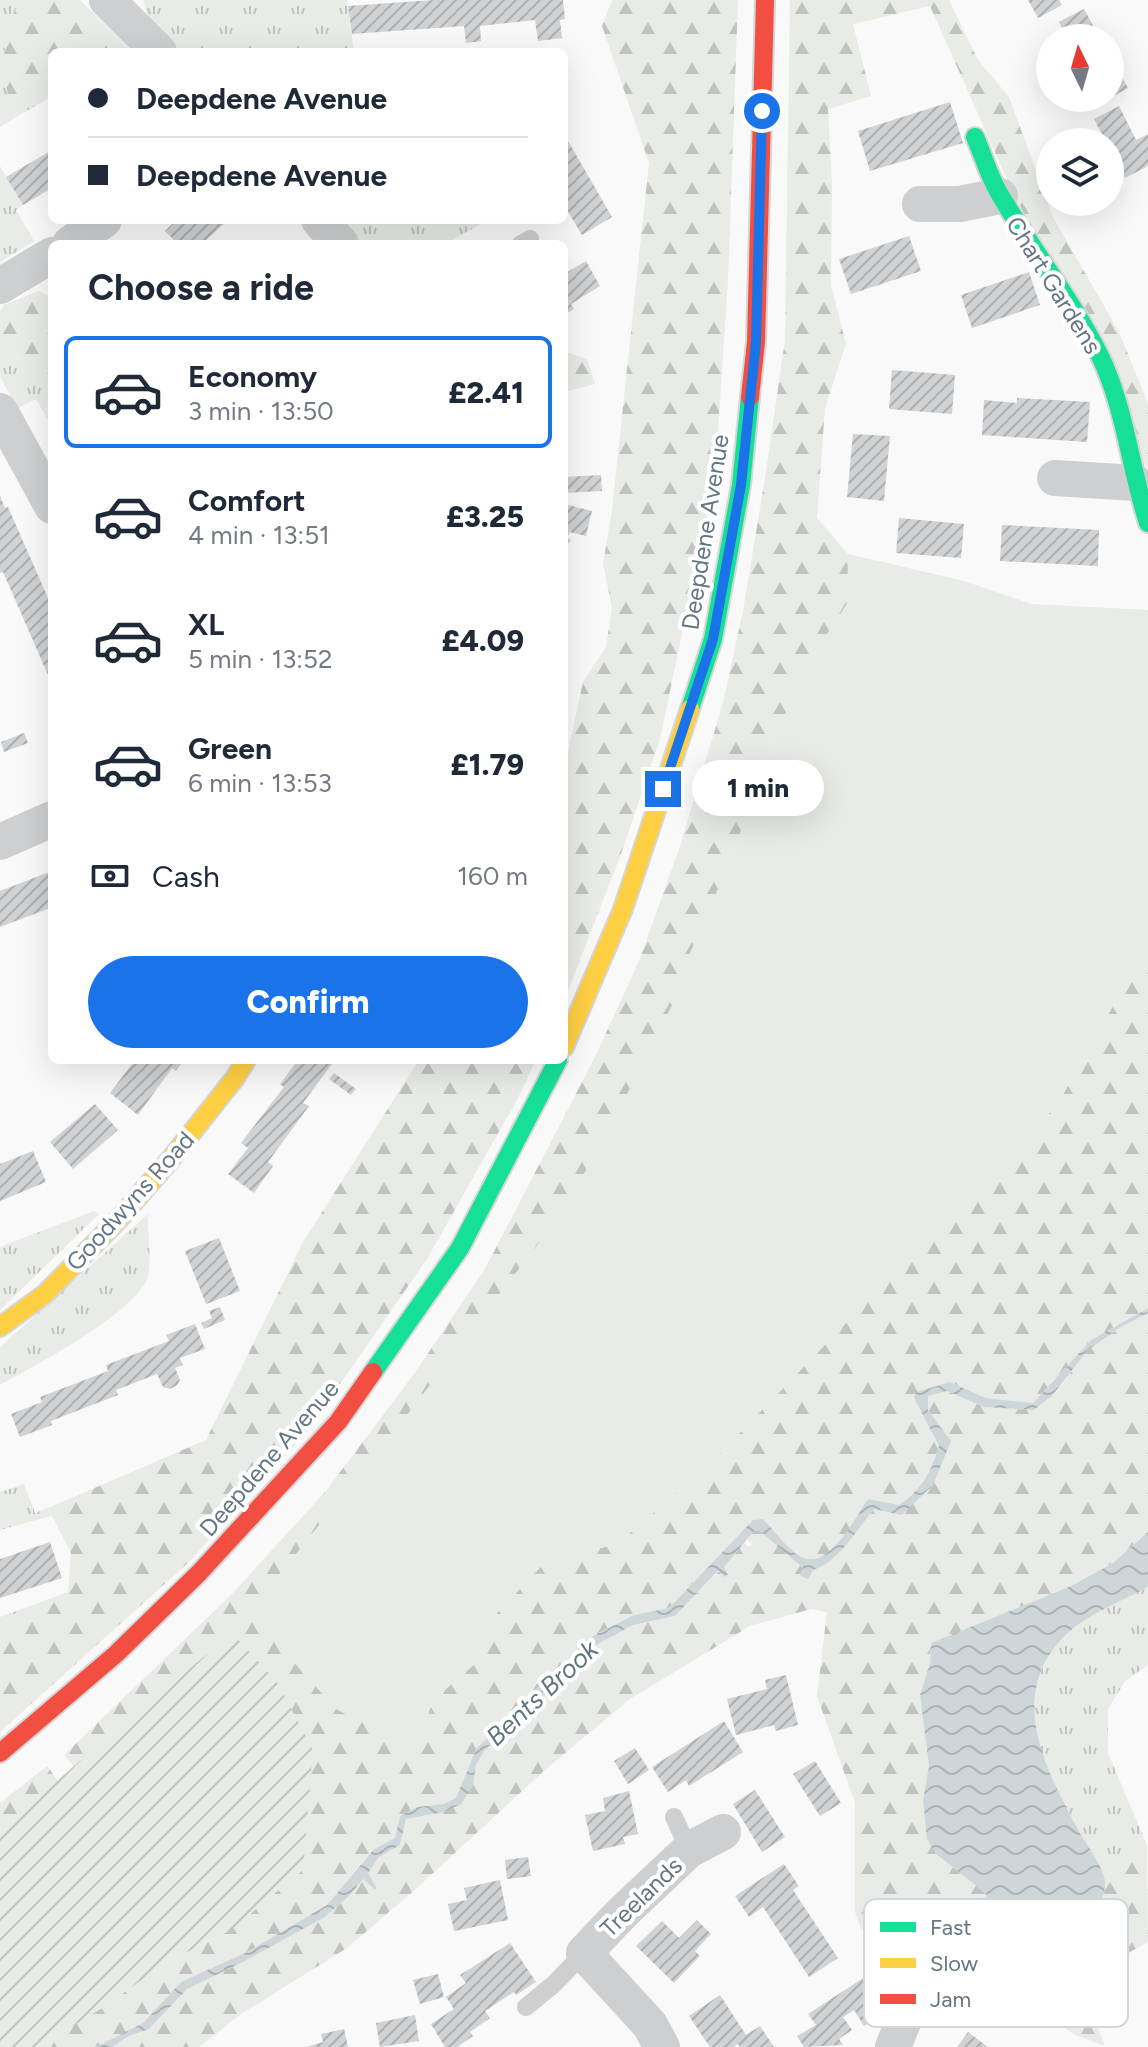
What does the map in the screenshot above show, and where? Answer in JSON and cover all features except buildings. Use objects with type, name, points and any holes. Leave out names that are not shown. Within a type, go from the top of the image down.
[{"type":"main road","name":"Deepdene Avenue","points":[[568,1038],[623,909],[713,639],[741,485],[756,342],[765,0]]},
{"type":"main road","name":"Chart Gardens","points":[[975,137],[1000,196],[1055,277],[1100,356],[1121,417],[1135,483],[1148,523]]},
{"type":"main road","name":"Goodwyns Road","points":[[0,1327],[45,1294],[118,1220],[170,1160],[244,1064]]},
{"type":"main road","name":"Deepdene Avenue","points":[[0,1753],[116,1654],[189,1583],[338,1422],[460,1248],[556,1064]]},
{"type":"street","points":[[107,0],[155,48]]},
{"type":"street","points":[[920,204],[960,204],[1000,196]]},
{"type":"street","points":[[76,240],[98,224]]},
{"type":"street","points":[[323,224],[337,240]]},
{"type":"street","points":[[0,286],[48,257]]},
{"type":"street","points":[[0,411],[48,499]]},
{"type":"street","points":[[1055,478],[1135,483]]},
{"type":"street","points":[[0,842],[48,821]]},
{"type":"street","name":"Treelands","points":[[662,2047],[650,2025],[584,1953],[689,1850],[723,1832]]},
{"type":"street","points":[[893,2047],[901,2027]]},
{"type":"lane","points":[[674,1817],[689,1850]]},
{"type":"lane","points":[[526,2007],[584,1953]]},
{"type":"green space","points":[[0,0],[80,0],[128,48],[48,48],[48,98],[0,127]]},
{"type":"green space","points":[[34,0],[64,0],[91,30],[82,48],[48,48],[48,84],[34,96],[11,105],[4,56],[16,8]]},
{"type":"green space","points":[[143,0],[347,0],[353,48],[176,48],[149,20]]},
{"type":"green space","points":[[612,0],[738,0],[728,280],[715,476],[660,739],[621,854],[568,991],[568,752],[583,682],[606,647],[612,607],[603,564],[612,510],[649,163],[602,26]]},
{"type":"green space","points":[[790,0],[949,0],[978,60],[1009,97],[1036,171],[1036,216],[1053,216],[1119,332],[1148,404],[1148,471],[1002,168],[930,6],[853,24],[871,96],[828,109],[832,184],[831,285],[846,344],[825,408],[817,518],[848,554],[967,582],[897,613],[847,604],[806,666],[767,757],[731,859],[681,976],[682,986],[610,1128],[562,1213],[401,1423],[276,1579],[417,1745],[433,1700],[476,1663],[497,1613],[550,1557],[616,1545],[707,1466],[1057,1105],[1148,944],[1148,1308],[1091,1340],[1033,1403],[986,1398],[950,1382],[916,1402],[939,1446],[924,1479],[899,1505],[868,1499],[839,1542],[820,1557],[809,1559],[793,1551],[763,1519],[753,1520],[669,1608],[634,1615],[583,1641],[570,1662],[537,1688],[476,1749],[456,1798],[444,1804],[417,1807],[400,1816],[395,1838],[373,1849],[327,1905],[249,1951],[181,1982],[143,2023],[96,2047],[39,2047],[167,1962],[231,1930],[232,1633],[74,1766],[64,1755],[232,1594],[325,1492],[414,1374],[485,1269],[595,1057],[639,961],[679,849],[723,703],[743,611],[785,340]]},
{"type":"green space","points":[[0,166],[23,205],[16,210],[34,241],[0,262]]},
{"type":"green space","points":[[342,224],[481,224],[452,240],[356,240]]},
{"type":"green space","points":[[38,291],[48,295],[48,378],[42,358],[0,359],[0,311],[4,305]]},
{"type":"green space","points":[[568,352],[587,359],[595,384],[568,391]]},
{"type":"green space","points":[[42,358],[48,378],[48,420],[36,399],[17,409],[0,376],[0,359]]},
{"type":"green space","points":[[848,554],[967,582],[1031,604],[1148,610],[1148,944],[1057,1105],[708,1466],[616,1545],[550,1557],[497,1613],[476,1663],[433,1700],[417,1745],[390,1737],[336,1709],[278,1645],[264,1608],[276,1579],[401,1423],[562,1213],[610,1128],[682,986],[680,976],[731,859],[767,757],[806,666],[847,604]]},
{"type":"green space","points":[[416,1064],[534,1064],[427,1259],[306,1433],[188,1563],[0,1732],[0,1641],[68,1592],[71,1553],[48,1508],[206,1440],[303,1242]]},
{"type":"green space","points":[[94,1211],[99,1214],[0,1310],[0,1247]]},
{"type":"green space","points":[[148,1214],[149,1269],[140,1290],[125,1306],[83,1337],[0,1385],[0,1347]]},
{"type":"green space","points":[[1148,1313],[1148,1532],[1113,1563],[1071,1586],[931,1643],[930,1663],[920,1695],[929,1766],[923,1800],[936,1854],[985,1893],[987,1899],[864,1899],[864,1931],[861,1928],[855,1912],[855,1803],[817,1696],[827,1612],[811,1609],[750,1626],[630,1699],[546,1769],[347,1948],[241,2014],[199,2047],[112,2047],[129,2036],[149,2029],[187,1989],[325,1917],[363,1879],[375,1890],[377,1888],[368,1873],[379,1857],[400,1845],[406,1819],[444,1812],[473,1786],[476,1765],[484,1751],[536,1701],[568,1678],[589,1649],[633,1625],[675,1616],[719,1571],[728,1575],[723,1567],[744,1543],[748,1547],[752,1545],[747,1539],[754,1531],[760,1531],[803,1568],[800,1576],[834,1558],[874,1509],[902,1514],[951,1441],[928,1410],[928,1396],[947,1391],[984,1407],[1034,1410],[1053,1396],[1088,1350]]},
{"type":"green space","points":[[24,1484],[35,1513],[48,1508],[51,1516],[0,1530],[0,1492]]},
{"type":"green space","points":[[1148,1587],[1148,1665],[1125,1681],[1108,1709],[1108,1753],[1147,1845],[1105,1878],[1073,1823],[1045,1762],[1037,1730],[1035,1699],[1042,1670],[1068,1633],[1089,1618]]},
{"type":"green space","points":[[68,1592],[0,1641],[0,1617]]},
{"type":"green space","points":[[232,1633],[277,1682],[313,1750],[303,1870],[231,1930],[167,1962],[39,2047],[0,2047],[0,1832]]},
{"type":"green space","points":[[47,1766],[58,1781],[0,1832],[0,1803]]},
{"type":"green space","points":[[1147,1845],[1148,1942],[1128,1953],[1128,1899],[1102,1899],[1105,1878]]},
{"type":"green space","points":[[1063,2027],[1098,2027],[1105,2046],[1075,2035]]},
{"type":"water","name":"Bents Brook","points":[[1148,1308],[1148,1313],[1088,1350],[1052,1396],[1034,1410],[984,1407],[947,1391],[928,1396],[928,1410],[951,1441],[933,1485],[902,1515],[874,1509],[839,1553],[813,1570],[808,1579],[800,1576],[803,1568],[760,1531],[754,1531],[724,1567],[728,1575],[725,1577],[718,1571],[675,1616],[633,1625],[589,1649],[568,1678],[536,1701],[484,1751],[476,1765],[473,1786],[461,1804],[444,1812],[406,1819],[400,1845],[379,1857],[368,1873],[377,1888],[375,1890],[363,1879],[325,1917],[187,1989],[149,2029],[129,2036],[112,2047],[96,2047],[143,2023],[181,1982],[249,1951],[327,1905],[374,1849],[395,1838],[400,1816],[417,1807],[444,1804],[456,1798],[476,1749],[537,1688],[570,1662],[583,1641],[634,1615],[669,1608],[753,1520],[763,1519],[793,1551],[809,1559],[820,1557],[839,1542],[868,1499],[899,1505],[907,1499],[924,1480],[939,1446],[916,1402],[914,1396],[917,1392],[950,1382],[986,1398],[1033,1403],[1091,1340]]},
{"type":"water","points":[[1148,1532],[1148,1587],[1090,1617],[1060,1641],[1044,1664],[1036,1688],[1035,1712],[1038,1737],[1056,1787],[1102,1870],[1105,1883],[1102,1898],[987,1899],[985,1893],[936,1854],[927,1839],[923,1800],[929,1766],[920,1695],[930,1663],[931,1643],[1071,1586],[1113,1563]]},
{"type":"traffic: fast","points":[[975,137],[998,191],[1076,314],[1108,374],[1148,523]]},
{"type":"traffic: fast","points":[[690,709],[713,639],[741,485],[750,397]]},
{"type":"traffic: fast","points":[[373,1372],[460,1248],[556,1064]]},
{"type":"traffic: slow","points":[[568,1038],[623,909],[690,709]]},
{"type":"traffic: slow","points":[[0,1327],[45,1294],[118,1220],[170,1160],[244,1064]]},
{"type":"traffic: jam","points":[[750,397],[756,342],[765,0]]},
{"type":"traffic: jam","points":[[0,1753],[116,1654],[199,1573],[338,1422],[373,1372]]},
{"type":"route","points":[[663,789],[713,639],[741,485],[756,342],[762,111]]}]
